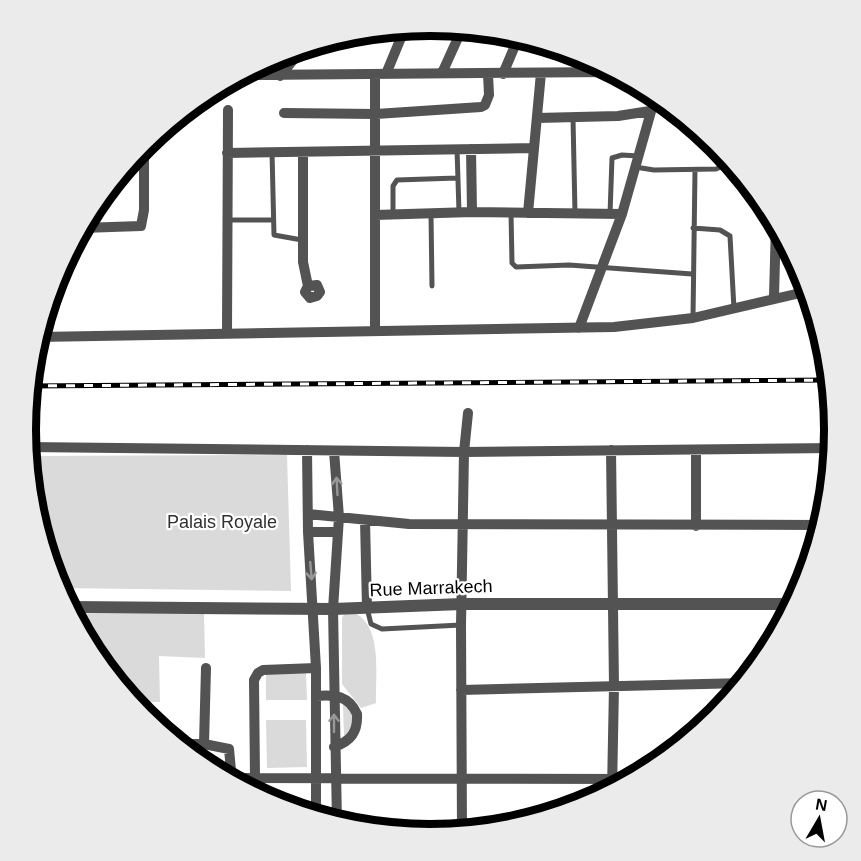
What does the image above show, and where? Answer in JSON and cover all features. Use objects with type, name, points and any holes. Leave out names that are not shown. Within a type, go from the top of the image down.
[{"type":"street","points":[[375,330],[376,114],[380,74],[400,37]]},
{"type":"street","points":[[442,74],[458,37]]},
{"type":"street","points":[[503,74],[515,46]]},
{"type":"street","points":[[280,76],[292,62]]},
{"type":"street","points":[[259,75],[595,72]]},
{"type":"street","points":[[528,213],[541,73]]},
{"type":"street","points":[[284,113],[376,114],[481,107],[485,105],[489,95],[488,74]]},
{"type":"street","points":[[579,328],[622,214],[653,104]]},
{"type":"street","points":[[227,333],[228,110]]},
{"type":"street","points":[[537,118],[573,118],[650,111]]},
{"type":"street","points":[[227,153],[534,148]]},
{"type":"street","points":[[471,149],[472,212]]},
{"type":"street","points":[[303,152],[302,240],[304,276],[308,286]]},
{"type":"street","points":[[92,228],[141,226],[144,210],[144,160]]},
{"type":"street","points":[[375,215],[459,212],[622,214]]},
{"type":"street","points":[[774,297],[776,240]]},
{"type":"street","points":[[47,337],[579,328],[664,323],[800,293]]},
{"type":"street","points":[[462,824],[461,625],[464,452],[468,412]]},
{"type":"street","points":[[37,447],[464,452],[824,448]]},
{"type":"street","points":[[307,450],[308,532],[316,668],[316,808]]},
{"type":"street","points":[[246,779],[461,777],[612,779],[614,686],[611,450]]},
{"type":"street","points":[[696,450],[696,526]]},
{"type":"street","points":[[334,451],[339,517],[333,609],[337,814]]},
{"type":"street","points":[[308,514],[409,524],[814,525]]},
{"type":"street","points":[[365,520],[367,608]]},
{"type":"street","points":[[308,532],[338,532]]},
{"type":"street","name":"Rue Marrakech","points":[[78,607],[333,609],[462,604],[613,606],[785,603]]},
{"type":"street","points":[[204,744],[206,668]]},
{"type":"street","points":[[255,778],[254,680],[263,670],[316,668]]},
{"type":"street","points":[[461,690],[733,683]]},
{"type":"street","points":[[316,696],[334,694],[343,697],[354,708],[357,722],[354,735],[348,741],[334,747]]},
{"type":"street","points":[[191,744],[229,749],[231,771]]},
{"type":"lane","points":[[573,118],[575,213]]},
{"type":"lane","points":[[457,149],[459,212]]},
{"type":"lane","points":[[272,153],[274,235],[302,240]]},
{"type":"lane","points":[[610,214],[612,158],[622,155],[654,170],[695,170],[722,165]]},
{"type":"lane","points":[[693,318],[695,170]]},
{"type":"lane","points":[[393,214],[393,186],[397,180],[457,178]]},
{"type":"lane","points":[[511,213],[513,266],[602,267],[692,274]]},
{"type":"lane","points":[[432,214],[432,286]]},
{"type":"lane","points":[[227,220],[273,220]]},
{"type":"lane","points":[[693,228],[720,230],[730,236],[734,309]]},
{"type":"lane","points":[[367,608],[371,624],[382,629],[461,625]]},
{"type":"green space","name":"Palais Royale","points":[[287,455],[291,591],[69,588],[49,533],[39,482],[37,456]]},
{"type":"green space","points":[[350,611],[361,617],[368,626],[375,650],[376,703],[361,708],[342,684],[342,618],[345,612]]},
{"type":"green space","points":[[82,614],[204,614],[205,658],[159,656],[160,702],[145,702],[134,691],[102,650]]},
{"type":"green space","points":[[306,673],[307,700],[266,700],[266,674]]},
{"type":"green space","points":[[343,705],[353,712],[353,729],[344,736]]},
{"type":"green space","points":[[266,720],[306,720],[307,767],[267,768]]},
{"type":"railway","points":[[38,386],[822,380]]}]
